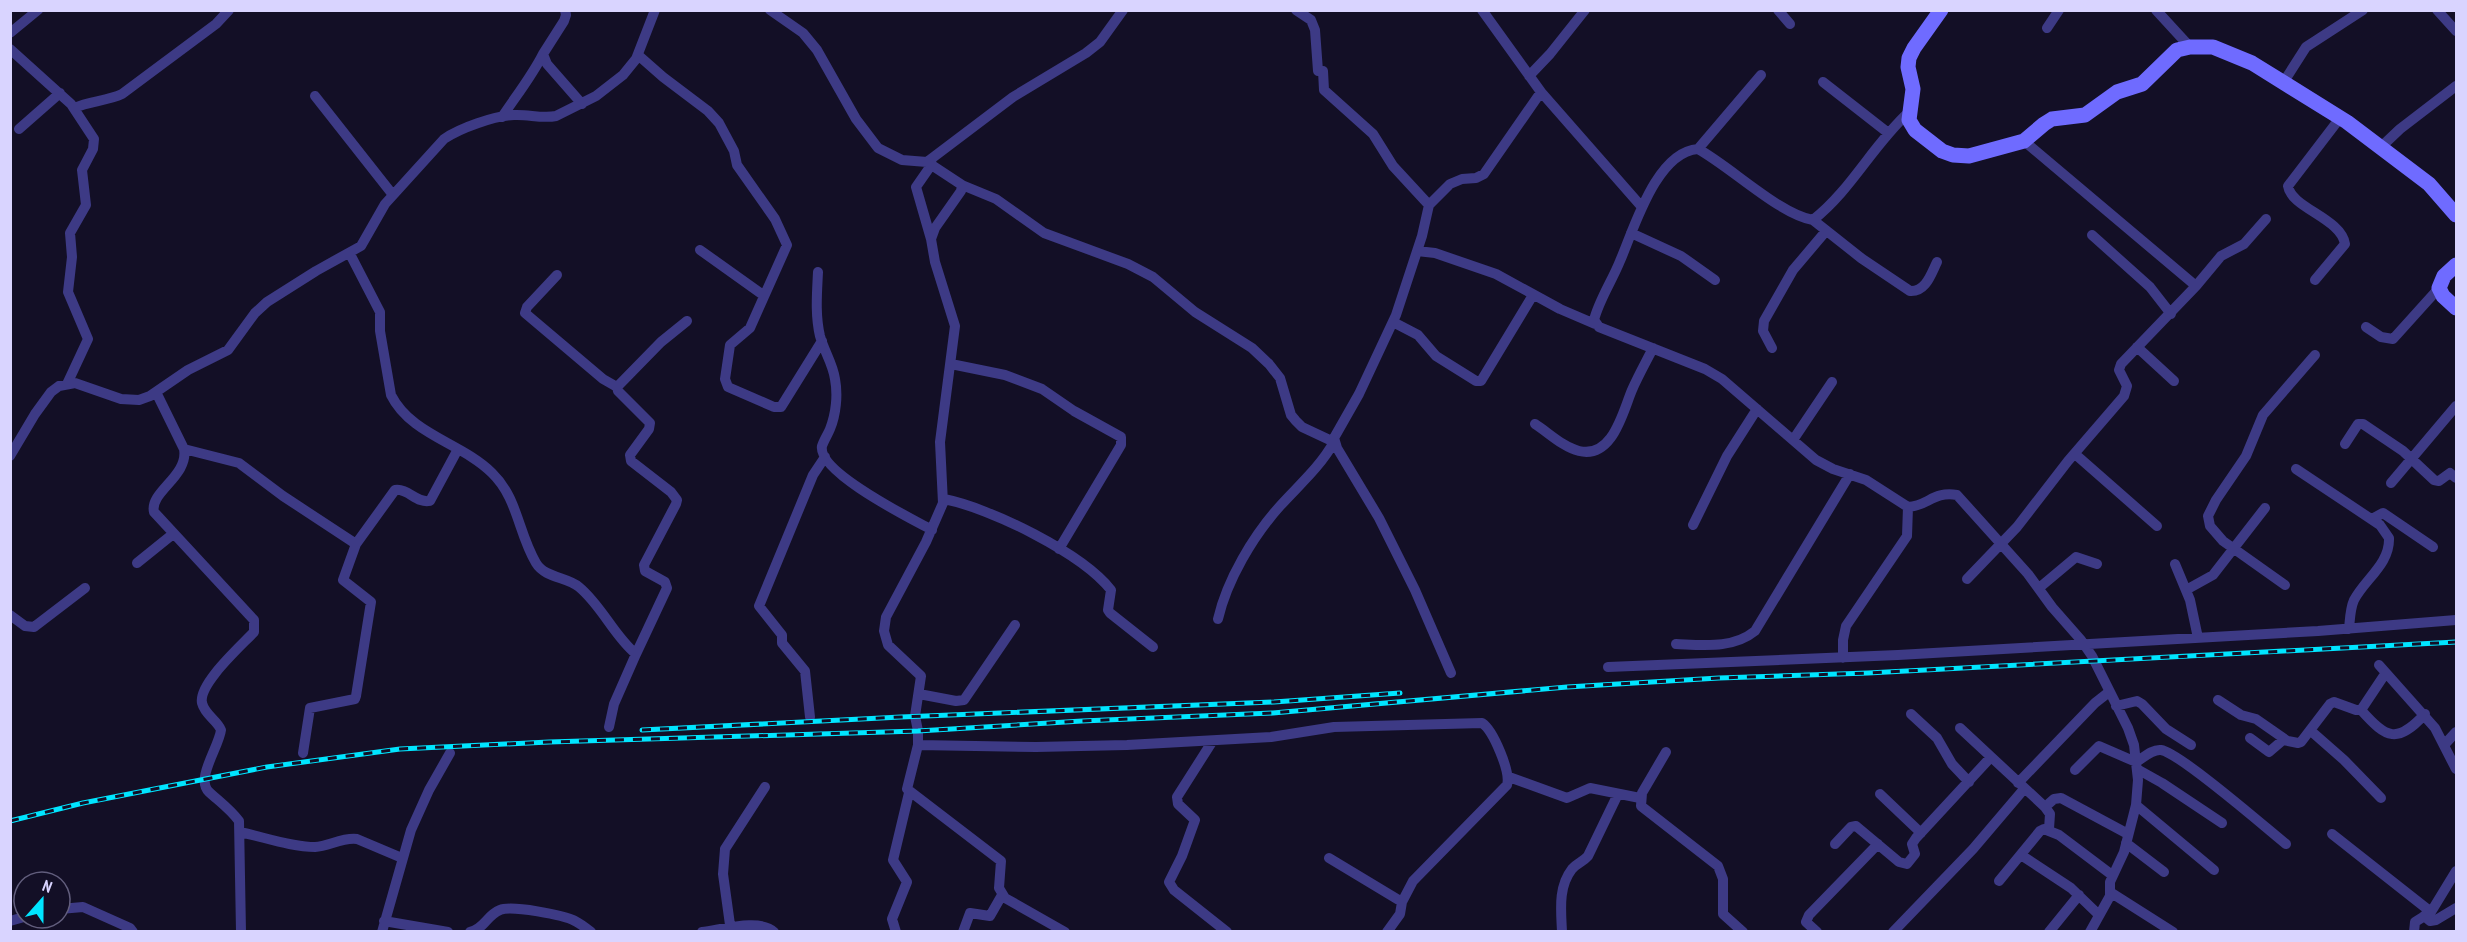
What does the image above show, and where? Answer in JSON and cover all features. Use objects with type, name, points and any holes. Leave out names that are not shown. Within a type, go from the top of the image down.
[{"type":"street","points":[[10,33],[38,10]]},
{"type":"street","points":[[74,108],[87,102],[112,99],[122,94],[216,24],[229,10]]},
{"type":"street","points":[[502,117],[529,74],[537,69],[543,54],[564,21],[565,10]]},
{"type":"street","points":[[10,456],[51,392],[67,384],[75,383],[110,396],[133,401],[156,392],[188,370],[228,350],[255,313],[267,302],[361,246],[385,204],[453,132],[513,115],[547,118],[566,112],[612,86],[638,55],[655,10]]},
{"type":"street","points":[[770,10],[803,33],[817,50],[856,120],[878,148],[902,160],[929,163],[962,184],[996,199],[1044,233],[1106,255],[1144,273],[1176,295],[1195,312],[1252,348],[1269,364],[1280,378],[1291,415],[1302,427],[1334,442],[1379,518],[1415,590],[1451,673]]},
{"type":"street","points":[[896,932],[892,919],[907,882],[892,860],[909,793],[907,782],[918,745],[915,716],[921,676],[888,645],[884,630],[886,617],[948,500],[940,442],[958,366],[955,326],[934,262],[931,239],[916,188],[929,163],[1013,97],[1086,53],[1100,42],[1123,10]]},
{"type":"street","points":[[1296,10],[1311,20],[1315,30],[1324,90],[1373,134],[1393,166],[1429,205]]},
{"type":"street","points":[[1482,10],[1540,92],[1574,127],[1641,206]]},
{"type":"street","points":[[1528,76],[1550,54],[1586,10]]},
{"type":"street","points":[[1778,10],[1790,24]]},
{"type":"street","points":[[1941,10],[1909,58],[1908,67],[1913,89],[1909,120],[1915,130],[1942,151],[1953,155],[1969,156],[2024,141],[2052,119],[2085,116],[2117,92],[2142,84],[2177,50],[2190,46],[2212,46],[2233,54],[2340,118],[2429,184],[2457,215]]},
{"type":"street","points":[[2047,28],[2060,10]]},
{"type":"street","points":[[2156,10],[2190,46]]},
{"type":"street","points":[[2283,83],[2306,46],[2363,10]]},
{"type":"street","points":[[2438,10],[2457,31]]},
{"type":"street","points":[[10,49],[74,108],[94,139],[93,149],[82,170],[87,200],[70,232],[72,257],[68,285],[68,292],[87,333],[88,345],[67,384]]},
{"type":"street","points":[[543,54],[547,63],[582,104]]},
{"type":"street","points":[[638,55],[663,78],[708,111],[718,123],[728,138],[737,165],[775,219],[787,245],[750,328],[730,345],[725,379],[729,387],[774,407],[781,407],[822,341]]},
{"type":"street","points":[[1595,324],[1596,314],[1641,206],[1670,163],[1680,154],[1698,149],[1761,75]]},
{"type":"street","points":[[1823,82],[1887,132]]},
{"type":"street","points":[[2381,147],[2400,129],[2456,88]]},
{"type":"street","points":[[1218,619],[1222,604],[1254,537],[1325,458],[1359,393],[1393,322],[1422,236],[1429,205],[1450,184],[1484,174],[1540,92]]},
{"type":"street","points":[[19,129],[60,93]]},
{"type":"street","points":[[315,96],[393,195]]},
{"type":"street","points":[[1813,220],[1848,188],[1887,132],[1909,112]]},
{"type":"street","points":[[2315,279],[2345,244],[2344,240],[2329,223],[2291,194],[2288,186],[2340,118]]},
{"type":"street","points":[[2024,141],[2196,286]]},
{"type":"street","points":[[1698,149],[1789,211],[1813,220],[1861,258],[1911,291],[1924,286],[1937,262]]},
{"type":"street","points":[[931,239],[935,228],[961,191],[962,184]]},
{"type":"street","points":[[1967,579],[2017,527],[2074,454],[2124,396],[2127,386],[2119,370],[2121,364],[2171,314],[2221,256],[2244,244],[2266,219]]},
{"type":"street","points":[[1772,348],[1763,331],[1764,321],[1793,270],[1826,231]]},
{"type":"street","points":[[1631,234],[1681,256],[1715,280]]},
{"type":"street","points":[[2092,235],[2150,287],[2171,314]]},
{"type":"street","points":[[700,250],[763,295]]},
{"type":"street","points":[[1417,251],[1435,254],[1496,274],[1533,295],[1595,324],[1705,369],[1722,379],[1816,460],[1866,480],[1908,507],[1916,507],[1938,494],[1957,495],[2084,643],[2128,728],[2137,766],[2136,805],[2127,838],[2112,875],[2110,892],[2090,932]]},
{"type":"street","points":[[350,254],[380,312],[380,331],[395,403],[403,413],[424,429],[486,467],[501,482],[510,497],[539,568],[579,587],[636,654]]},
{"type":"street","points":[[2366,327],[2381,337],[2393,339],[2439,288],[2444,276],[2457,265]]},
{"type":"street","points":[[818,272],[817,309],[822,341],[833,368],[836,394],[831,427],[822,446],[825,457],[847,479],[874,500],[932,530]]},
{"type":"street","points":[[557,275],[527,307],[525,313],[603,379],[618,387]]},
{"type":"street","points":[[2439,288],[2443,296],[2457,308]]},
{"type":"street","points":[[1393,322],[1418,335],[1430,350],[1445,362],[1476,381],[1481,381],[1533,295]]},
{"type":"street","points":[[609,727],[614,704],[668,588],[665,582],[645,571],[644,565],[677,500],[671,492],[631,461],[630,455],[650,425],[647,419],[618,391],[618,387],[620,382],[661,342],[687,321]]},
{"type":"street","points":[[2137,347],[2174,381]]},
{"type":"street","points":[[1535,424],[1566,445],[1583,452],[1595,449],[1609,441],[1618,428],[1632,390],[1653,348]]},
{"type":"street","points":[[2285,585],[2235,547],[2223,541],[2210,526],[2210,510],[2246,456],[2262,415],[2315,355]]},
{"type":"street","points":[[958,366],[1005,375],[1042,389],[1074,411],[1121,437],[1121,445],[1059,549]]},
{"type":"street","points":[[1793,440],[1832,382]]},
{"type":"street","points":[[156,392],[184,449],[184,462],[178,474],[156,499],[154,512],[254,620],[254,632],[208,683],[202,695],[205,711],[221,730],[203,780],[206,790],[231,811],[239,822],[242,932]]},
{"type":"street","points":[[2391,483],[2457,406]]},
{"type":"street","points":[[1693,525],[1727,456],[1757,409]]},
{"type":"street","points":[[2344,444],[2360,423],[2370,428],[2437,481],[2453,476],[2457,463]]},
{"type":"street","points":[[303,753],[310,708],[355,699],[356,696],[371,602],[343,580],[356,544],[395,490],[402,490],[423,502],[430,501],[458,448]]},
{"type":"street","points":[[184,449],[239,463],[283,496],[356,544]]},
{"type":"street","points":[[2074,454],[2157,526]]},
{"type":"street","points":[[810,717],[805,670],[782,643],[782,635],[759,606],[813,475],[825,457]]},
{"type":"street","points":[[2296,470],[2372,519],[2387,532],[2389,544],[2383,562],[2354,601],[2349,629]]},
{"type":"street","points":[[1676,644],[1726,644],[1745,638],[1755,631],[1850,474]]},
{"type":"street","points":[[948,500],[989,513],[1059,549],[1108,586],[1111,590],[1108,610],[1110,613],[1153,647]]},
{"type":"street","points":[[1843,658],[1846,626],[1907,536],[1908,507]]},
{"type":"street","points":[[2186,590],[2204,582],[2213,574],[2265,508]]},
{"type":"street","points":[[2372,519],[2380,513],[2387,514],[2433,547]]},
{"type":"street","points":[[138,563],[173,534]]},
{"type":"street","points":[[2039,588],[2076,556],[2097,564]]},
{"type":"street","points":[[2175,564],[2194,613],[2198,638]]},
{"type":"street","points":[[10,615],[25,626],[34,627],[85,588]]},
{"type":"street","points":[[1608,667],[1843,658],[2349,629],[2457,620]]},
{"type":"street","points":[[919,694],[956,701],[964,700],[1015,625]]},
{"type":"street","points":[[2361,710],[2382,670],[2425,714],[2445,744],[2457,769]]},
{"type":"street","points":[[1893,932],[1973,849],[2021,786],[2095,703],[2109,692]]},
{"type":"street","points":[[2218,700],[2241,715],[2256,719],[2286,740],[2298,743],[2311,731],[2330,704],[2334,702],[2361,710],[2385,731],[2395,735],[2401,735],[2411,729],[2425,714]]},
{"type":"street","points":[[2116,706],[2137,701],[2166,729],[2191,746]]},
{"type":"street","points":[[1911,714],[1937,738],[1952,764],[1969,782]]},
{"type":"street","points":[[918,745],[1036,747],[1212,742],[1271,738],[1334,727],[1478,722],[1486,724],[1509,777],[1507,785],[1413,881],[1402,902],[1400,914],[1387,932]]},
{"type":"street","points":[[1960,728],[2045,807],[2050,814],[2049,829]]},
{"type":"street","points":[[2311,731],[2344,760],[2381,798]]},
{"type":"street","points":[[2445,744],[2457,732]]},
{"type":"street","points":[[2250,738],[2269,752],[2286,740]]},
{"type":"street","points":[[1212,742],[1177,797],[1178,804],[1195,820],[1182,856],[1169,882],[1174,891],[1227,932]]},
{"type":"street","points":[[2074,770],[2099,746],[2137,766],[2222,822]]},
{"type":"street","points":[[2137,766],[2152,752],[2160,750],[2166,752],[2187,765],[2286,844]]},
{"type":"street","points":[[1666,752],[1640,798],[1641,806],[1718,866],[1724,879],[1723,914],[1743,932]]},
{"type":"street","points":[[448,932],[383,926],[411,830],[429,790],[450,753]]},
{"type":"street","points":[[1835,844],[1854,825],[1899,862],[1907,864],[1915,854],[1914,841],[1991,757]]},
{"type":"street","points":[[1509,777],[1567,798],[1590,788],[1640,798]]},
{"type":"street","points":[[731,930],[723,874],[725,849],[765,787]]},
{"type":"street","points":[[909,793],[1001,861],[999,888],[1002,895],[1016,906],[1065,932]]},
{"type":"street","points":[[1562,932],[1562,888],[1575,866],[1588,856],[1618,794]]},
{"type":"street","points":[[1880,794],[1921,833]]},
{"type":"street","points":[[2045,807],[2054,799],[2061,798],[2127,838],[2164,872]]},
{"type":"street","points":[[2136,805],[2214,870]]},
{"type":"street","points":[[1999,880],[2040,831],[2049,829],[2112,875]]},
{"type":"street","points":[[240,832],[307,846],[324,846],[350,838],[357,839],[402,858]]},
{"type":"street","points":[[2332,834],[2427,914],[2430,921],[2457,908]]},
{"type":"street","points":[[1816,932],[1806,922],[1809,915],[1878,844]]},
{"type":"street","points":[[2020,855],[2071,888],[2099,915]]},
{"type":"street","points":[[1329,858],[1402,902]]},
{"type":"street","points":[[2414,932],[2415,922],[2427,914],[2457,871]]},
{"type":"street","points":[[2110,892],[2172,931]]},
{"type":"street","points":[[963,932],[970,913],[990,916],[1002,895]]},
{"type":"street","points":[[2049,932],[2079,895]]},
{"type":"street","points":[[72,908],[83,907],[114,920],[133,932]]},
{"type":"street","points":[[470,932],[480,928],[501,909],[544,913],[572,919],[591,932]]},
{"type":"street","points":[[702,932],[765,925],[774,932]]},
{"type":"railway","points":[[10,821],[83,803],[267,767],[400,749],[549,742],[918,731],[1273,713],[1567,687],[2456,642]]},
{"type":"railway","points":[[642,730],[1274,702],[1400,693]]}]
